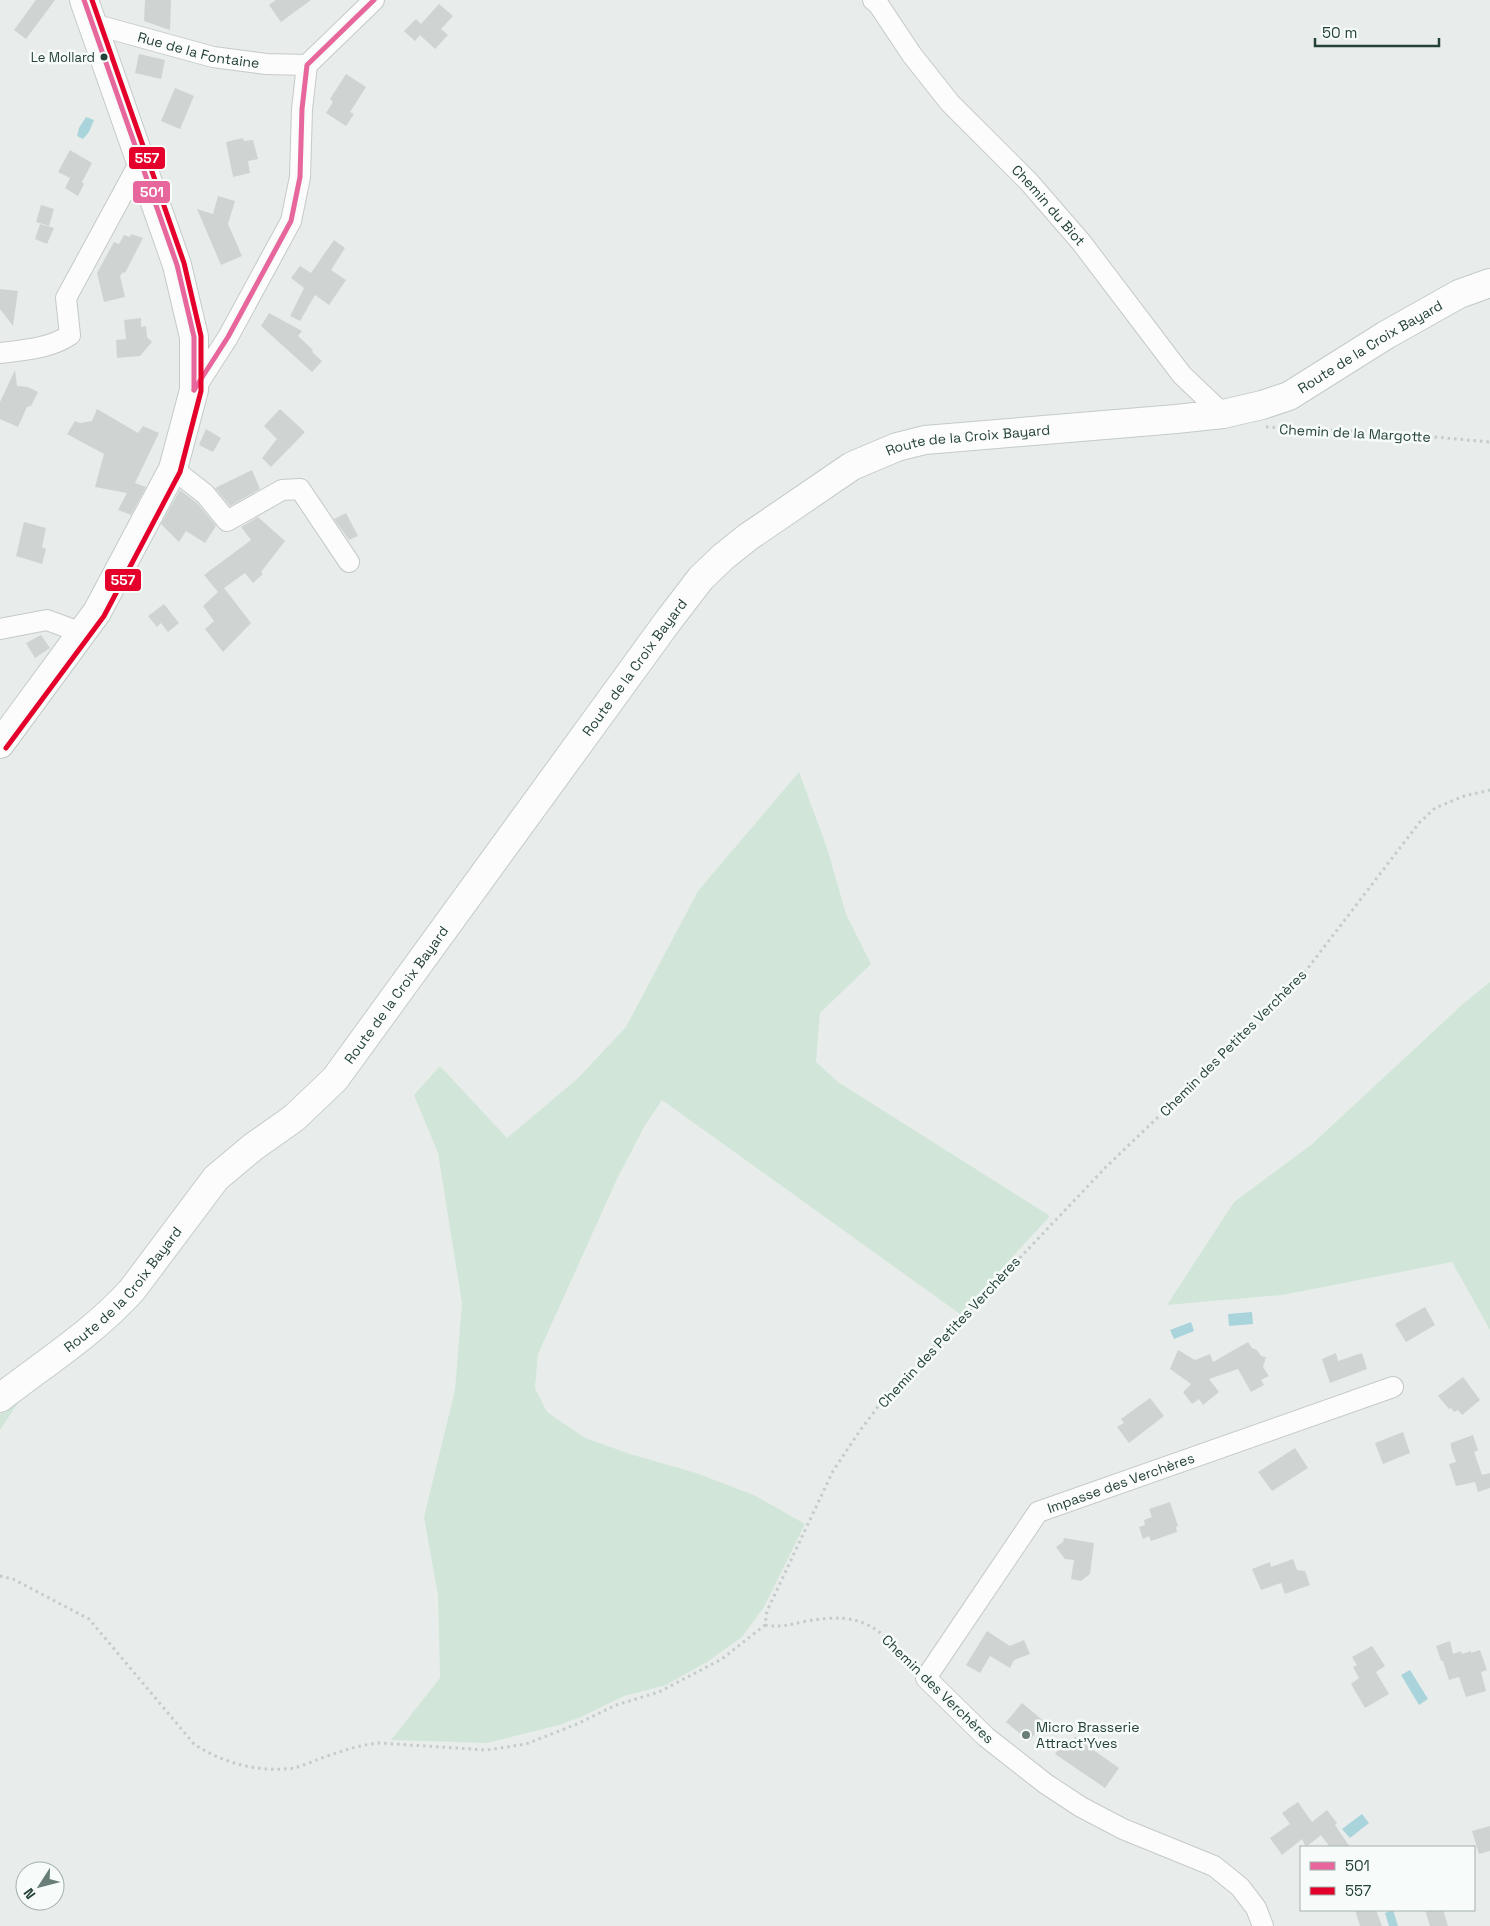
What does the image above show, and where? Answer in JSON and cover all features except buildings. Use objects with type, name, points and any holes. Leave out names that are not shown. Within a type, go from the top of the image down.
[{"type":"main road","points":[[0,744],[97,612],[173,469],[194,390],[194,337],[177,266],[89,12]]},
{"type":"main road","name":"Route de la Croix Bayard","points":[[0,1398],[80,1338],[116,1307],[132,1290],[216,1178],[253,1147],[294,1118],[334,1079],[668,621],[701,578],[748,537],[836,476],[873,456],[897,447],[925,440],[1176,419],[1223,414],[1262,406],[1289,396],[1386,335],[1459,294],[1490,283]]},
{"type":"street","points":[[194,390],[228,337],[291,221],[300,177],[302,110],[307,65],[374,0]]},
{"type":"street","name":"Chemin du Biot","points":[[873,0],[878,4],[912,55],[950,103],[1030,182],[1081,242],[1182,375],[1223,414]]},
{"type":"street","name":"Rue de la Fontaine","points":[[89,12],[213,57],[266,64],[307,65]]},
{"type":"street","points":[[0,353],[58,343],[70,335],[66,298],[141,160]]},
{"type":"street","points":[[173,469],[205,494],[227,521],[282,490],[300,489],[349,562]]},
{"type":"street","points":[[0,629],[47,620],[82,633]]},
{"type":"street","name":"Impasse des Verchères","points":[[926,1678],[1038,1512],[1394,1387]]},
{"type":"street","name":"Chemin des Verchères","points":[[926,1678],[986,1737],[1053,1789],[1081,1807],[1123,1829],[1178,1853],[1214,1866],[1240,1886],[1256,1908],[1263,1926]]},
{"type":"path","name":"Chemin de la Margotte","points":[[1263,426],[1271,428],[1391,433],[1490,442]]},
{"type":"path","name":"Chemin des Petites Verchères","points":[[765,1625],[767,1611],[833,1471],[888,1393],[978,1302],[1106,1167],[1228,1050],[1308,968],[1419,824],[1435,808],[1464,796],[1490,790]]},
{"type":"path","points":[[0,1576],[13,1579],[89,1619],[194,1744],[206,1752],[234,1762],[270,1770],[295,1768],[362,1745],[379,1743],[487,1750],[526,1744],[576,1724],[616,1705],[659,1692],[722,1659],[765,1625]]},
{"type":"path","name":"Chemin des Verchères","points":[[765,1625],[778,1628],[838,1617],[864,1622],[897,1648],[926,1678]]},
{"type":"green space","points":[[799,772],[827,848],[846,914],[871,964],[820,1013],[816,1062],[838,1082],[1050,1216],[960,1314],[662,1100],[644,1127],[617,1179],[538,1354],[535,1388],[547,1412],[585,1438],[630,1454],[696,1473],[754,1495],[805,1524],[764,1607],[742,1637],[707,1662],[666,1685],[624,1696],[581,1717],[559,1725],[487,1743],[391,1740],[440,1678],[438,1595],[424,1517],[455,1390],[462,1303],[438,1153],[414,1095],[440,1066],[507,1138],[577,1079],[626,1027],[698,891]]},
{"type":"green space","points":[[1490,982],[1490,1330],[1452,1262],[1282,1295],[1167,1305],[1234,1202],[1311,1145],[1464,1003]]},
{"type":"green space","points":[[20,1400],[0,1430],[0,1414]]},
{"type":"water","points":[[86,117],[94,120],[89,132],[83,139],[77,136],[79,128]]},
{"type":"water","points":[[1252,1312],[1253,1324],[1229,1326],[1228,1314]]},
{"type":"water","points":[[1191,1322],[1194,1331],[1174,1339],[1170,1330]]},
{"type":"water","points":[[1410,1670],[1428,1699],[1419,1705],[1401,1675]]},
{"type":"water","points":[[1362,1814],[1369,1823],[1350,1838],[1342,1829]]},
{"type":"water","points":[[1393,1911],[1398,1926],[1389,1926],[1385,1913]]},
{"type":"transit line","name":"501","points":[[84,0],[177,265],[194,337],[194,390]]},
{"type":"transit line","name":"557","points":[[6,748],[104,616],[180,472],[201,391],[201,336],[184,263],[92,0]]},
{"type":"transit line","name":"501","points":[[194,390],[228,337],[291,221],[300,177],[302,109],[307,65],[374,0]]},
{"type":"place","name":"Le Mollard","points":[[104,57]]},
{"type":"place","name":"Micro Brasserie Attract'Yves","points":[[1026,1735]]}]
